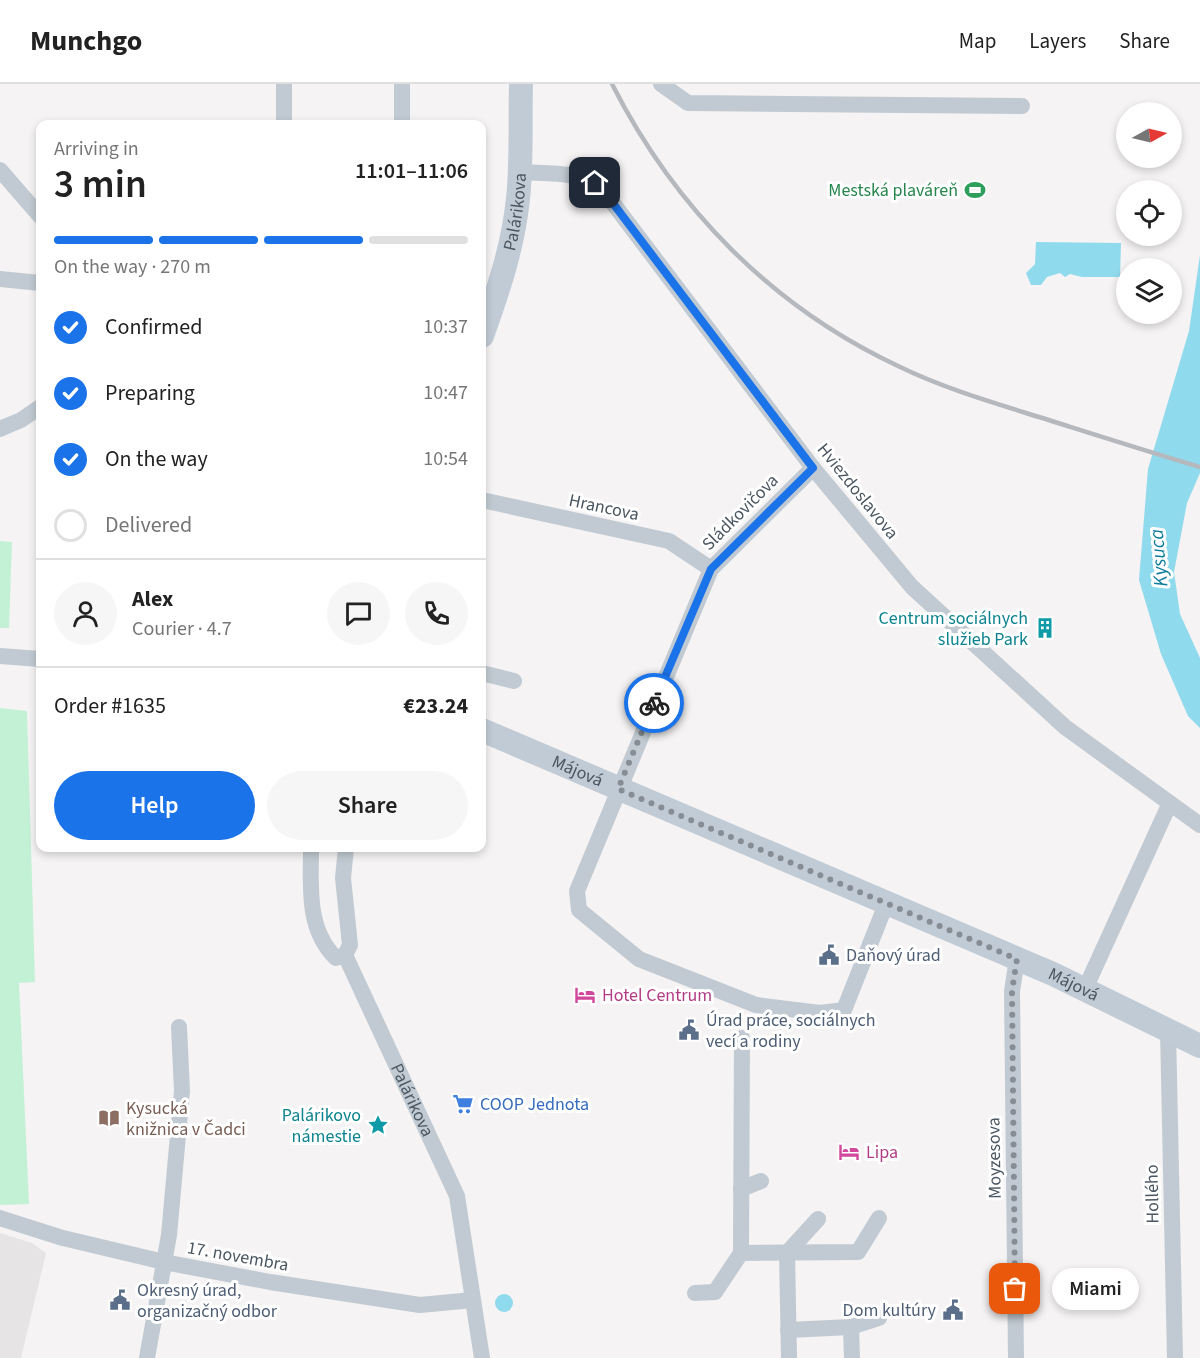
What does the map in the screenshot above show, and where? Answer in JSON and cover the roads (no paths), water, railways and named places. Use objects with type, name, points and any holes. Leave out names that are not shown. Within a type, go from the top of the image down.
[{"type":"main road","name":"Palárikova","points":[[486,324],[510,250],[518,199],[521,84]]},
{"type":"main road","name":"Májová","points":[[486,732],[1085,988],[1200,1046]]},
{"type":"street","points":[[284,84],[284,120]]},
{"type":"street","points":[[402,84],[402,120]]},
{"type":"street","points":[[661,84],[688,103],[1022,106]]},
{"type":"street","points":[[0,170],[36,211]]},
{"type":"street","name":"Hviezdoslavova","points":[[519,172],[563,174],[595,183],[609,198],[813,468],[912,587],[1065,727],[1169,805],[1200,825]]},
{"type":"street","points":[[0,279],[36,283]]},
{"type":"street","points":[[0,429],[21,420],[36,409]]},
{"type":"street","name":"Sládkovičova","points":[[813,468],[711,569],[577,891],[579,910],[639,959],[756,1005],[820,1012],[844,1010],[886,904]]},
{"type":"street","name":"Hrancova","points":[[486,503],[669,541],[711,569]]},
{"type":"street","points":[[0,656],[36,659]]},
{"type":"street","points":[[486,674],[514,681]]},
{"type":"street","points":[[1085,988],[1169,805]]},
{"type":"street","points":[[311,852],[312,910],[323,945],[336,958],[345,955],[350,945],[344,878],[346,852]]},
{"type":"street","name":"Palárikova","points":[[345,955],[457,1196],[482,1358]]},
{"type":"street","name":"Moyzesova","points":[[1016,1358],[1012,991],[1017,959]]},
{"type":"street","points":[[147,1358],[169,1235],[182,1091],[179,1028]]},
{"type":"street","name":"Hollého","points":[[1168,1030],[1175,1358]]},
{"type":"street","points":[[695,1293],[715,1292],[741,1253],[742,1038]]},
{"type":"street","points":[[741,1189],[761,1181]]},
{"type":"street","name":"17. novembra","points":[[0,1218],[63,1238],[164,1262],[420,1305],[473,1300]]},
{"type":"street","points":[[741,1253],[858,1252],[879,1218]]},
{"type":"street","points":[[789,1358],[787,1253],[818,1219]]},
{"type":"street","points":[[788,1330],[852,1327],[879,1318]]},
{"type":"street","points":[[852,1327],[852,1358]]},
{"type":"water","points":[[1036,242],[1116,243],[1116,246],[1121,246],[1121,258],[1116,258],[1116,277],[1082,277],[1070,274],[1065,277],[1060,273],[1047,277],[1041,285],[1031,285],[1026,273],[1035,264]]},
{"type":"water","name":"Kysuca","points":[[1200,255],[1200,473],[1187,503],[1174,572],[1180,614],[1200,658],[1200,728],[1188,716],[1161,654],[1139,580],[1148,469],[1189,331]]},
{"type":"water","points":[[504,1294],[510,1297],[513,1303],[510,1309],[504,1312],[498,1309],[495,1303],[498,1297]]},
{"type":"railway","points":[[612,84],[637,129],[697,212],[731,249],[769,284],[809,314],[852,342],[932,381],[985,400],[1200,467]]},
{"type":"place","name":"Mestská plaváreň","points":[[975,190]]},
{"type":"place","name":"Centrum sociálnych služieb Park","points":[[1045,628]]},
{"type":"place","name":"Daňový úrad","points":[[829,955]]},
{"type":"place","name":"Hotel Centrum","points":[[585,995]]},
{"type":"place","name":"Úrad práce, sociálnych vecí a rodiny","points":[[689,1030]]},
{"type":"place","name":"COOP Jednota","points":[[463,1104]]},
{"type":"place","name":"Kysucká knižnica v Čadci","points":[[109,1118]]},
{"type":"place","name":"Palárikovo námestie","points":[[378,1125]]},
{"type":"place","name":"Lipa","points":[[849,1152]]},
{"type":"place","name":"Miami","points":[[1015,1289]]},
{"type":"place","name":"Okresný úrad, organizačný odbor","points":[[120,1300]]},
{"type":"place","name":"Dom kultúry","points":[[953,1310]]}]
